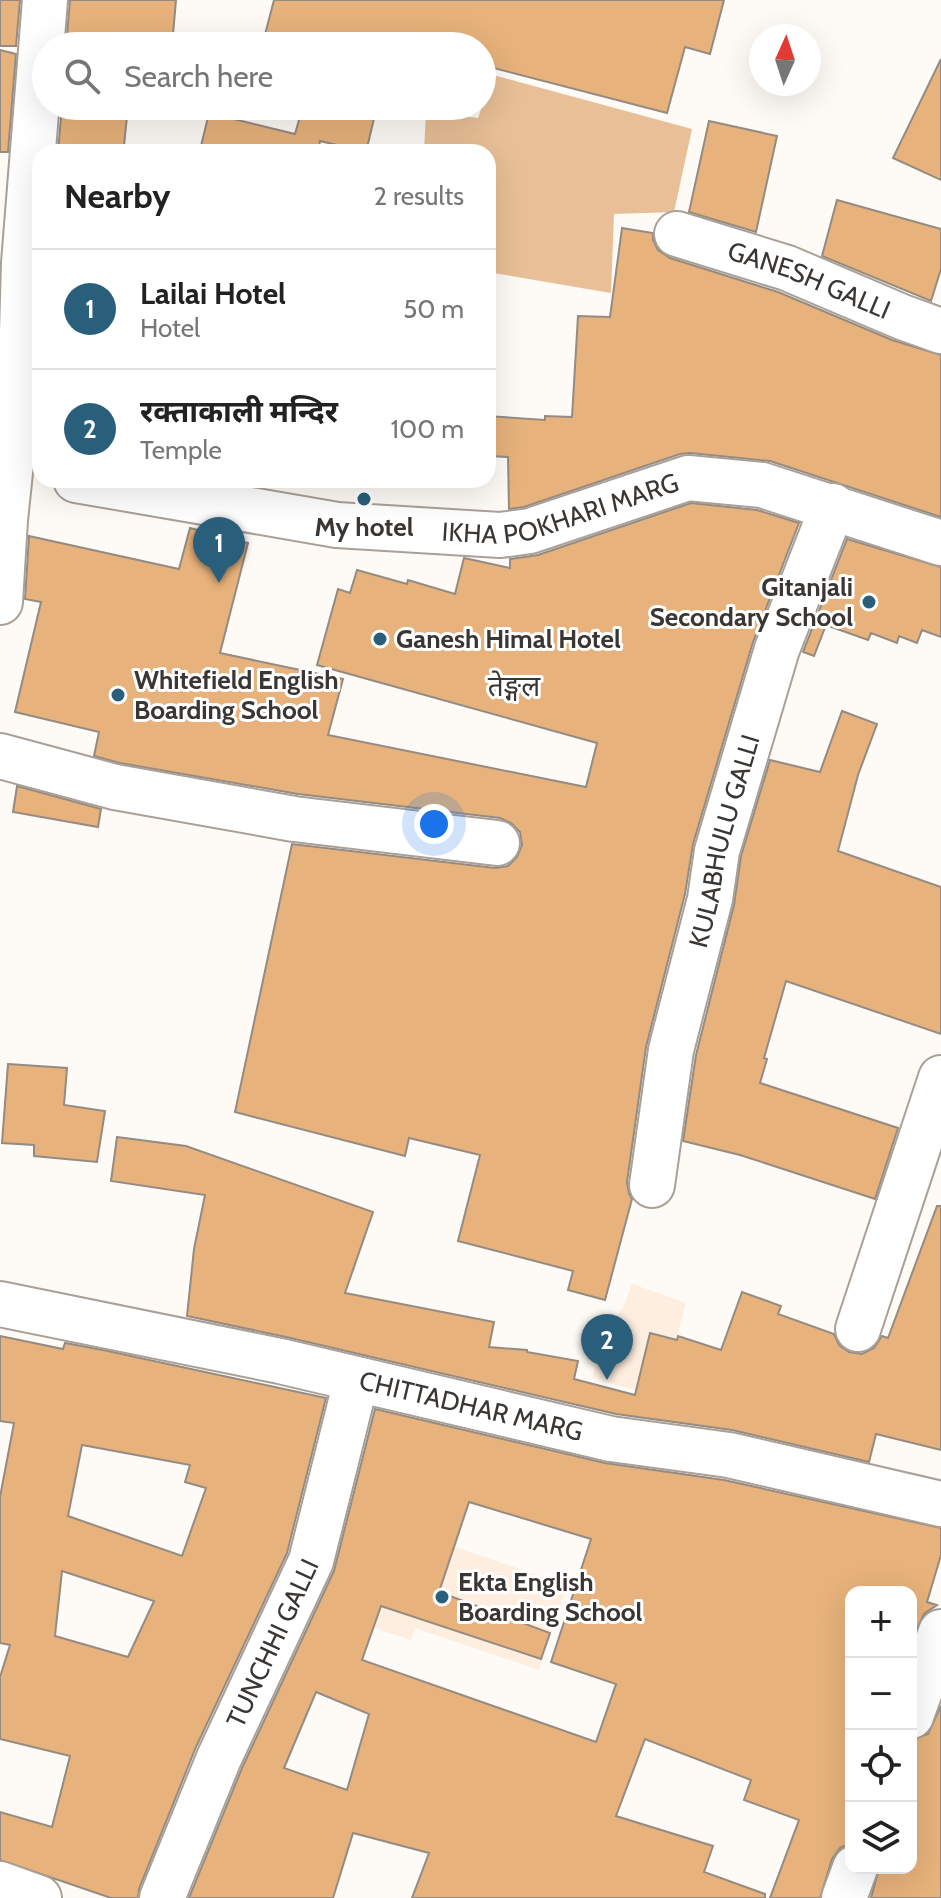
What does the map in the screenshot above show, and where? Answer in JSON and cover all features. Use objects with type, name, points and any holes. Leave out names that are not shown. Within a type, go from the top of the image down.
[{"type":"street","points":[[42,32],[45,0]]},
{"type":"street","points":[[34,144],[35,120]]},
{"type":"street","points":[[0,602],[2,520],[25,472],[21,367],[24,263],[32,163]]},
{"type":"street","name":"GANESH GALLI","points":[[677,234],[787,268],[941,331]]},
{"type":"street","name":"IKHA POKHARI MARG","points":[[122,488],[337,525],[500,535],[530,531],[688,478],[762,485],[941,543]]},
{"type":"street","name":"KULABHULU GALLI","points":[[652,1185],[671,1050],[710,899],[717,851],[777,649],[833,506]]},
{"type":"street","points":[[0,756],[115,787],[279,817],[497,843]]},
{"type":"street","points":[[858,1329],[941,1078]]},
{"type":"street","name":"CHITTADHAR MARG","points":[[0,1304],[280,1361],[611,1439],[729,1455],[941,1504]]},
{"type":"street","name":"TUNCHHI GALLI","points":[[162,1898],[219,1758],[311,1561],[356,1381]]},
{"type":"street","points":[[917,1699],[941,1632]]},
{"type":"street","points":[[844,1898],[853,1874]]},
{"type":"street","points":[[0,1884],[39,1898]]},
{"type":"shaded area","points":[[496,76],[692,129],[674,212],[614,214],[611,293],[496,273],[496,144],[424,144],[426,120],[496,120]]},
{"type":"shaded area","points":[[632,1284],[686,1303],[660,1397],[592,1378],[607,1333],[624,1305]]},
{"type":"shaded area","name":"Ekta English Boarding School","points":[[350,1511],[567,1585],[539,1670],[415,1628],[411,1640],[317,1609]]},
{"type":"building","points":[[0,0],[20,0],[16,46],[0,46]]},
{"type":"building","points":[[70,0],[176,0],[173,32],[67,32]]},
{"type":"building","points":[[274,0],[724,0],[710,54],[685,47],[667,113],[496,69],[496,32],[266,32]]},
{"type":"building","points":[[0,50],[16,54],[8,152],[0,152]]},
{"type":"building","points":[[941,59],[941,180],[893,158]]},
{"type":"building","points":[[61,120],[127,120],[124,144],[59,144]]},
{"type":"building","points":[[207,120],[238,120],[295,134],[299,120],[374,120],[368,144],[320,141],[319,144],[201,144]]},
{"type":"building","points":[[709,121],[777,136],[756,232],[689,212]]},
{"type":"building","points":[[837,200],[941,229],[941,269],[931,301],[822,256]]},
{"type":"building","points":[[622,228],[653,233],[658,250],[670,258],[778,292],[892,340],[941,355],[941,517],[770,461],[690,453],[524,507],[509,509],[508,457],[496,456],[496,417],[545,420],[545,416],[572,417],[578,316],[610,317]]},
{"type":"building","points":[[691,503],[757,510],[799,523],[753,642],[693,844],[685,894],[646,1047],[627,1182],[632,1199],[605,1300],[568,1290],[573,1271],[458,1241],[480,1155],[409,1138],[405,1156],[235,1112],[292,844],[495,868],[508,866],[517,857],[522,845],[520,832],[500,818],[298,794],[120,763],[94,756],[99,732],[15,712],[41,602],[25,599],[29,536],[179,569],[190,528],[248,543],[220,653],[343,679],[328,735],[586,787],[597,743],[317,665],[338,589],[350,593],[357,570],[407,584],[408,580],[455,594],[464,558],[510,568],[510,559],[538,555]]},
{"type":"building","name":"Gitanjali Secondary School","points":[[847,539],[941,567],[941,637],[922,630],[917,643],[899,636],[897,643],[871,633],[868,640],[826,625],[814,656],[803,652]]},
{"type":"building","points":[[842,711],[877,724],[858,775],[838,851],[941,887],[941,1034],[786,981],[760,1083],[898,1128],[875,1199],[740,1155],[683,1141],[696,1055],[734,905],[741,856],[770,760],[820,772]]},
{"type":"building","points":[[17,786],[101,809],[98,827],[13,812]]},
{"type":"building","points":[[8,1064],[67,1068],[64,1105],[105,1111],[97,1162],[34,1156],[34,1145],[2,1143]]},
{"type":"building","points":[[117,1137],[186,1146],[373,1212],[345,1293],[494,1322],[489,1347],[527,1350],[578,1361],[574,1379],[635,1395],[650,1333],[677,1340],[678,1336],[721,1350],[742,1292],[781,1306],[778,1314],[834,1334],[839,1345],[849,1352],[862,1354],[874,1348],[882,1336],[888,1338],[937,1206],[941,1206],[941,1450],[876,1434],[869,1462],[732,1430],[616,1414],[187,1316],[194,1249],[205,1195],[111,1181]]},
{"type":"building","points":[[0,1336],[63,1349],[65,1343],[103,1350],[326,1398],[287,1553],[196,1747],[138,1898],[111,1898],[0,1860],[0,1812],[52,1827],[70,1756],[0,1739],[0,1677],[10,1645],[0,1643],[0,1497],[14,1423],[0,1421]],"holes":[[[82,1445],[190,1465],[185,1482],[206,1488],[182,1556],[68,1516]],[[62,1571],[154,1601],[128,1657],[55,1636]]]},
{"type":"building","points":[[375,1409],[605,1463],[724,1480],[941,1528],[941,1555],[927,1602],[937,1605],[924,1614],[917,1629],[917,1586],[845,1586],[845,1846],[832,1859],[820,1898],[770,1898],[799,1820],[744,1800],[751,1780],[645,1739],[616,1816],[713,1846],[704,1872],[765,1894],[765,1898],[412,1898],[429,1853],[353,1833],[333,1898],[189,1898],[242,1768],[334,1571]],"holes":[[[469,1502],[591,1539],[551,1662],[616,1684],[596,1742],[362,1660],[381,1606],[541,1659],[550,1633],[439,1592]],[[316,1692],[369,1714],[347,1790],[284,1768]]]},
{"type":"building","points":[[941,1706],[941,1898],[871,1898],[877,1874],[917,1874],[917,1738],[928,1734]]},
{"type":"place","name":"My hotel","points":[[364,499]]},
{"type":"place","name":"Lailai Hotel","points":[[219,583]]},
{"type":"place","name":"Gitanjali Secondary School","points":[[869,602]]},
{"type":"place","name":"Ganesh Himal Hotel","points":[[380,639]]},
{"type":"place","name":"Whitefield English Boarding School","points":[[118,695]]},
{"type":"place","name":"रक्ताकाली मन्दिर","points":[[607,1380]]},
{"type":"place","name":"Ekta English Boarding School","points":[[442,1597]]},
{"type":"district","name":"तेङ्गल","points":[[514,686]]}]
